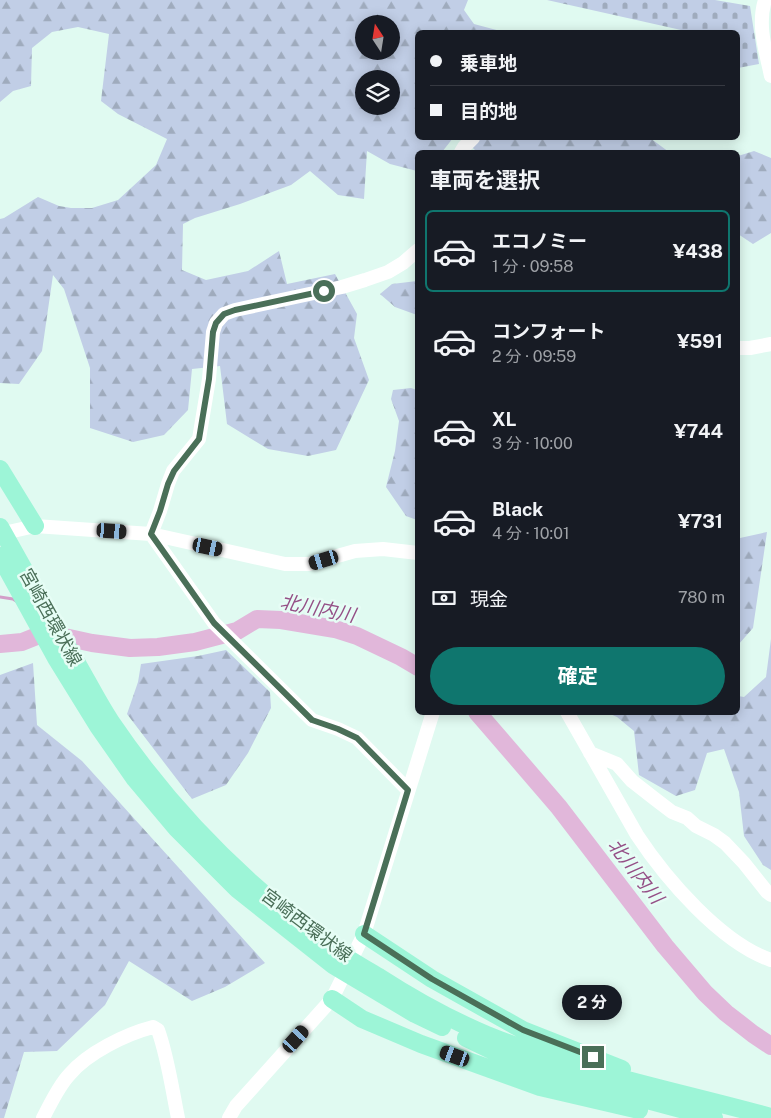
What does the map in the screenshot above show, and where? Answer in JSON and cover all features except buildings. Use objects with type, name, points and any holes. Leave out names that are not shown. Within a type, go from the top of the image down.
[{"type":"main road","points":[[0,469],[35,526]]},
{"type":"main road","name":"宮崎西環状線","points":[[0,527],[98,726],[135,779],[177,829],[237,889],[415,1014],[495,1052],[554,1075],[714,1118]]},
{"type":"main road","name":"宮崎西環状線","points":[[0,556],[64,656]]},
{"type":"main road","points":[[364,934],[432,979],[523,1030],[628,1071],[639,1084]]},
{"type":"main road","name":"宮崎西環状線","points":[[359,973],[486,1034],[567,1064],[771,1117]]},
{"type":"main road","points":[[332,999],[362,1019],[422,1044],[540,1087],[648,1112],[682,1110]]},
{"type":"street","points":[[765,0],[762,15],[762,33],[771,76]]},
{"type":"street","points":[[463,150],[471,140]]},
{"type":"street","points":[[151,534],[174,471],[199,439],[209,379],[213,332],[216,323],[224,314],[366,280],[388,272],[415,253]]},
{"type":"street","points":[[740,348],[771,344]]},
{"type":"street","points":[[0,534],[35,526],[151,534],[285,564],[309,564],[355,550],[383,549],[415,553]]},
{"type":"street","points":[[151,534],[214,623],[312,720],[357,738],[408,790]]},
{"type":"street","points":[[229,1118],[236,1106],[332,999],[364,934],[432,715]]},
{"type":"street","points":[[569,715],[644,847],[692,903],[732,940],[759,956],[771,960]]},
{"type":"street","points":[[590,753],[617,764],[632,781],[661,804],[714,835],[744,863],[771,895]]},
{"type":"street","points":[[43,1118],[69,1074],[90,1057],[111,1044],[140,1030],[153,1027],[158,1030],[161,1037],[178,1118]]},
{"type":"green space","points":[[0,0],[468,0],[464,10],[474,24],[496,30],[415,30],[415,140],[451,140],[444,150],[415,150],[415,170],[390,164],[367,151],[364,199],[338,195],[310,171],[291,185],[195,218],[183,224],[182,270],[206,280],[248,271],[279,251],[287,284],[335,274],[357,314],[354,338],[369,380],[336,450],[308,456],[268,449],[227,424],[220,366],[192,369],[188,410],[164,435],[133,442],[90,428],[90,368],[64,289],[53,275],[42,351],[19,384],[0,383],[0,219],[38,197],[59,206],[71,208],[92,208],[118,200],[156,165],[167,139],[118,114],[101,101],[109,34],[78,27],[52,32],[32,48],[31,86],[13,91],[0,102]]},
{"type":"green space","points":[[547,0],[715,0],[750,6],[759,64],[740,68],[740,30],[681,30]]},
{"type":"green space","points":[[465,140],[653,140],[666,150],[475,150]]},
{"type":"green space","points":[[754,151],[771,158],[771,233],[753,244],[740,235],[740,155]]},
{"type":"green space","points":[[415,281],[415,314],[395,307],[380,294],[392,284]]},
{"type":"green space","points":[[415,389],[415,519],[406,516],[386,487],[395,451],[399,421],[391,399],[393,390]]},
{"type":"green space","points":[[767,532],[753,628],[740,643],[740,538]]},
{"type":"green space","points":[[771,639],[771,870],[763,865],[744,836],[739,792],[724,749],[707,753],[695,790],[676,796],[639,775],[634,731],[612,715],[740,715],[740,696],[744,697],[766,677]]},
{"type":"green space","points":[[226,650],[270,692],[271,708],[248,753],[226,785],[192,799],[127,714],[138,682],[141,664]]},
{"type":"green space","points":[[33,663],[37,725],[82,761],[265,963],[225,987],[192,1001],[129,961],[105,1005],[57,1051],[24,1052],[4,1118],[0,1118],[0,675]]},
{"type":"waterway","points":[[0,597],[16,601]]},
{"type":"waterway","name":"北川内川","points":[[0,644],[22,642],[37,636],[60,636],[130,648],[158,647],[195,642],[237,631],[257,619],[281,620],[335,629],[357,636],[415,665]]},
{"type":"waterway","name":"北川内川","points":[[480,715],[558,806],[665,946],[705,993],[726,1013],[771,1046]]},
{"type":"route","points":[[324,291],[235,310],[224,314],[216,323],[213,332],[209,379],[199,439],[174,471],[151,534],[214,623],[312,720],[357,738],[408,790],[364,934],[432,979],[523,1030],[593,1057]]}]
